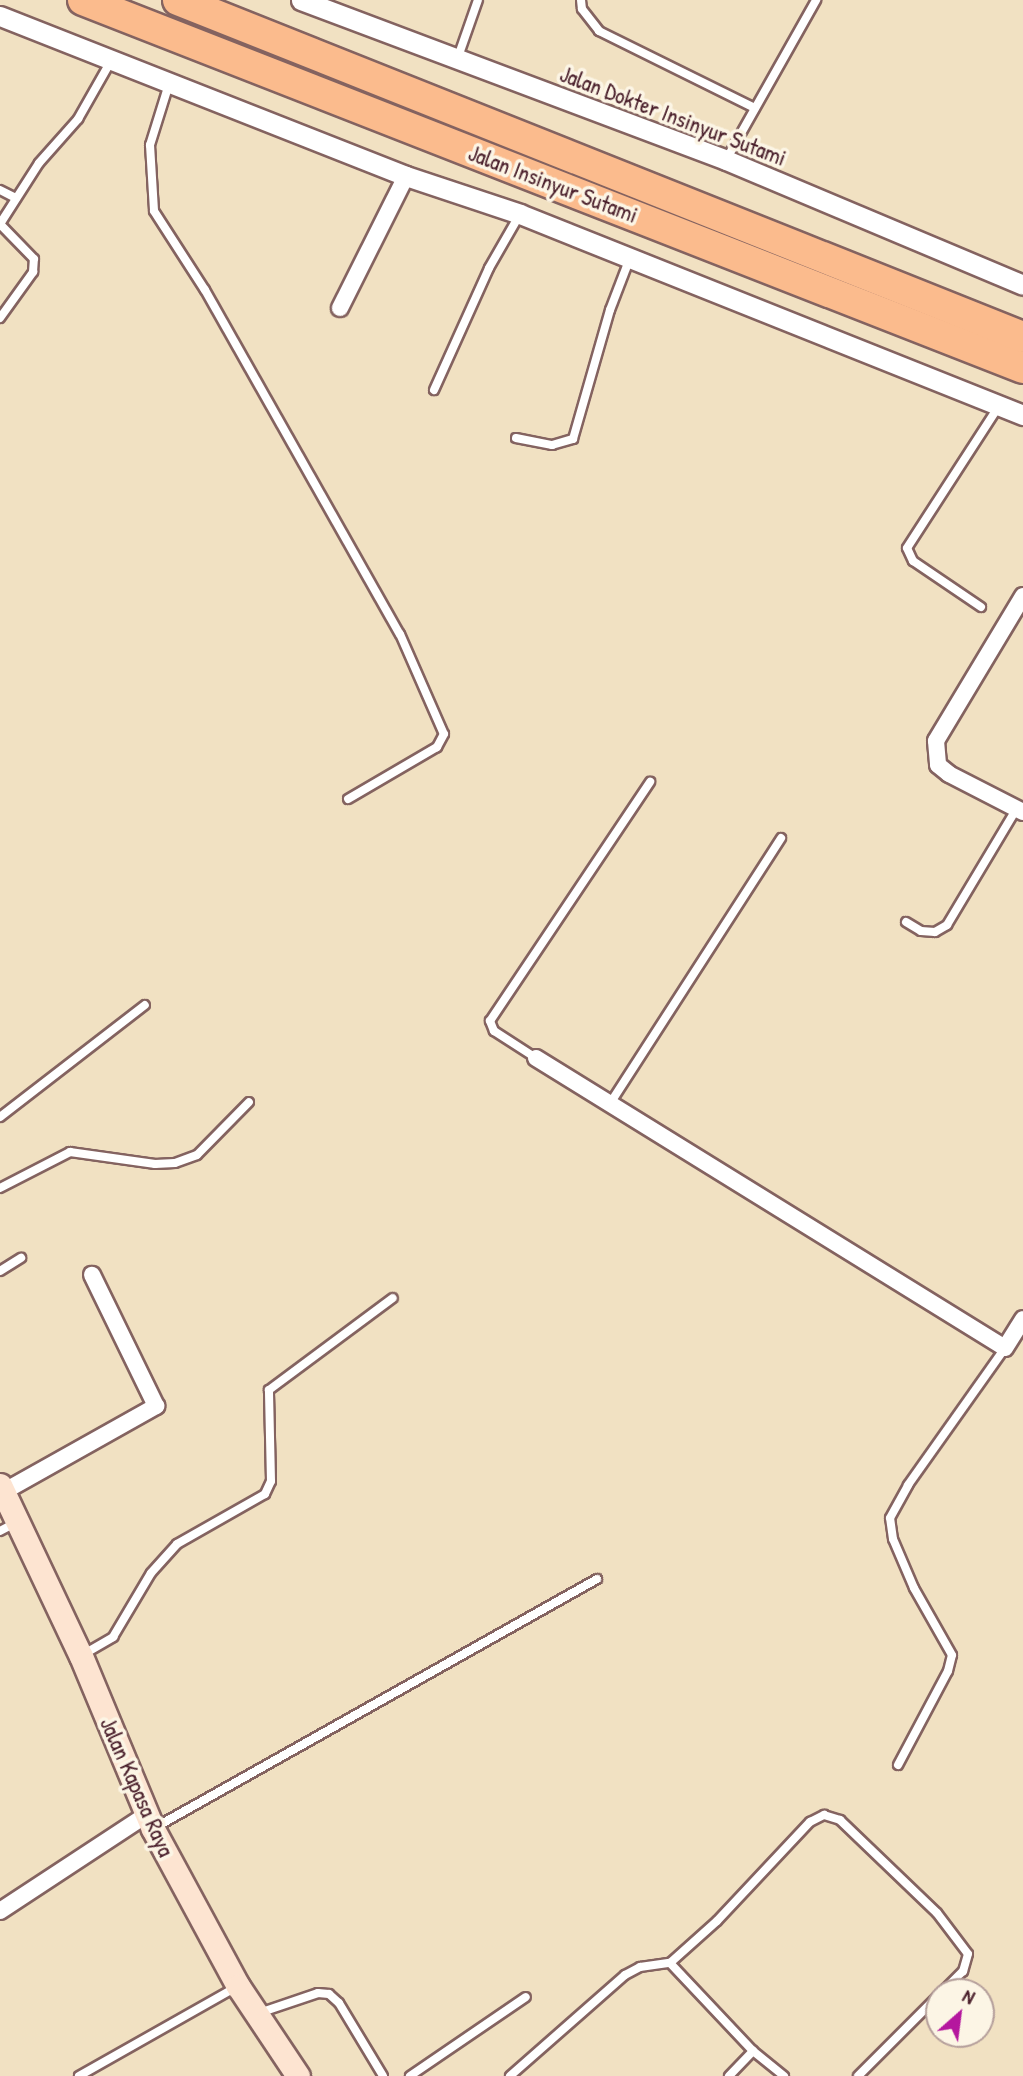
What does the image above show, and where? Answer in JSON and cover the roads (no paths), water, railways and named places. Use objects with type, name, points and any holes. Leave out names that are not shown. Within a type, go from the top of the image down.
[{"type":"highway","name":"Jalan Insinyur Sutami","points":[[82,0],[902,305],[1023,337]]},
{"type":"highway","name":"Jalan Insinyur Sutami","points":[[178,0],[902,305],[1023,368]]},
{"type":"main road","name":"Jalan Kapasa Raya","points":[[2,1489],[9,1526],[81,1656],[150,1822],[238,1986],[298,2076]]},
{"type":"street","name":"Jalan Dokter Insinyur Sutami","points":[[301,0],[726,160],[1023,285]]},
{"type":"street","points":[[0,16],[407,176],[520,214],[1023,415]]},
{"type":"street","points":[[340,308],[407,176]]},
{"type":"street","points":[[1020,810],[949,774],[938,765],[936,741],[1023,596]]},
{"type":"street","points":[[536,1058],[1005,1348],[1023,1320]]},
{"type":"street","points":[[2,1489],[156,1406],[92,1275]]},
{"type":"street","points":[[0,1911],[150,1822]]},
{"type":"lane","points":[[457,60],[478,0]]},
{"type":"lane","points":[[581,0],[582,9],[599,31],[755,108]]},
{"type":"lane","points":[[726,160],[816,0]]},
{"type":"lane","points":[[0,318],[33,272],[34,259],[25,246],[0,225],[16,198],[79,118],[111,61]]},
{"type":"lane","points":[[169,84],[150,145],[154,211],[205,290],[400,634],[444,734],[438,747],[348,799]]},
{"type":"lane","points":[[0,190],[16,198]]},
{"type":"lane","points":[[434,390],[489,268],[520,214]]},
{"type":"lane","points":[[516,438],[552,446],[573,439],[610,310],[630,258]]},
{"type":"lane","points":[[981,607],[913,561],[907,548],[999,406]]},
{"type":"lane","points":[[536,1058],[494,1031],[490,1021],[650,782]]},
{"type":"lane","points":[[906,922],[921,931],[935,932],[947,925],[1020,810]]},
{"type":"lane","points":[[611,1102],[781,838]]},
{"type":"lane","points":[[0,1117],[145,1005]]},
{"type":"lane","points":[[0,1188],[70,1152],[155,1164],[175,1163],[197,1155],[249,1102]]},
{"type":"lane","points":[[0,1271],[22,1258]]},
{"type":"lane","points":[[81,1656],[113,1637],[151,1573],[177,1544],[265,1494],[271,1481],[269,1390],[393,1298]]},
{"type":"lane","points":[[898,1765],[948,1671],[952,1654],[914,1588],[893,1539],[890,1518],[908,1485],[1005,1348]]},
{"type":"lane","points":[[150,1822],[597,1579]]},
{"type":"lane","points":[[510,2076],[625,1975],[640,1967],[670,1963],[717,1921],[810,1822],[824,1815],[840,1820],[937,1913],[968,1954],[963,1971],[956,1978]]},
{"type":"lane","points":[[670,1963],[753,2051],[784,2076]]},
{"type":"lane","points":[[79,2076],[238,1986]]},
{"type":"lane","points":[[256,2014],[318,1993],[329,1994],[340,2003],[383,2076]]},
{"type":"lane","points":[[410,2076],[526,1997]]},
{"type":"lane","points":[[858,2076],[925,2010]]},
{"type":"lane","points":[[729,2076],[753,2051]]}]
